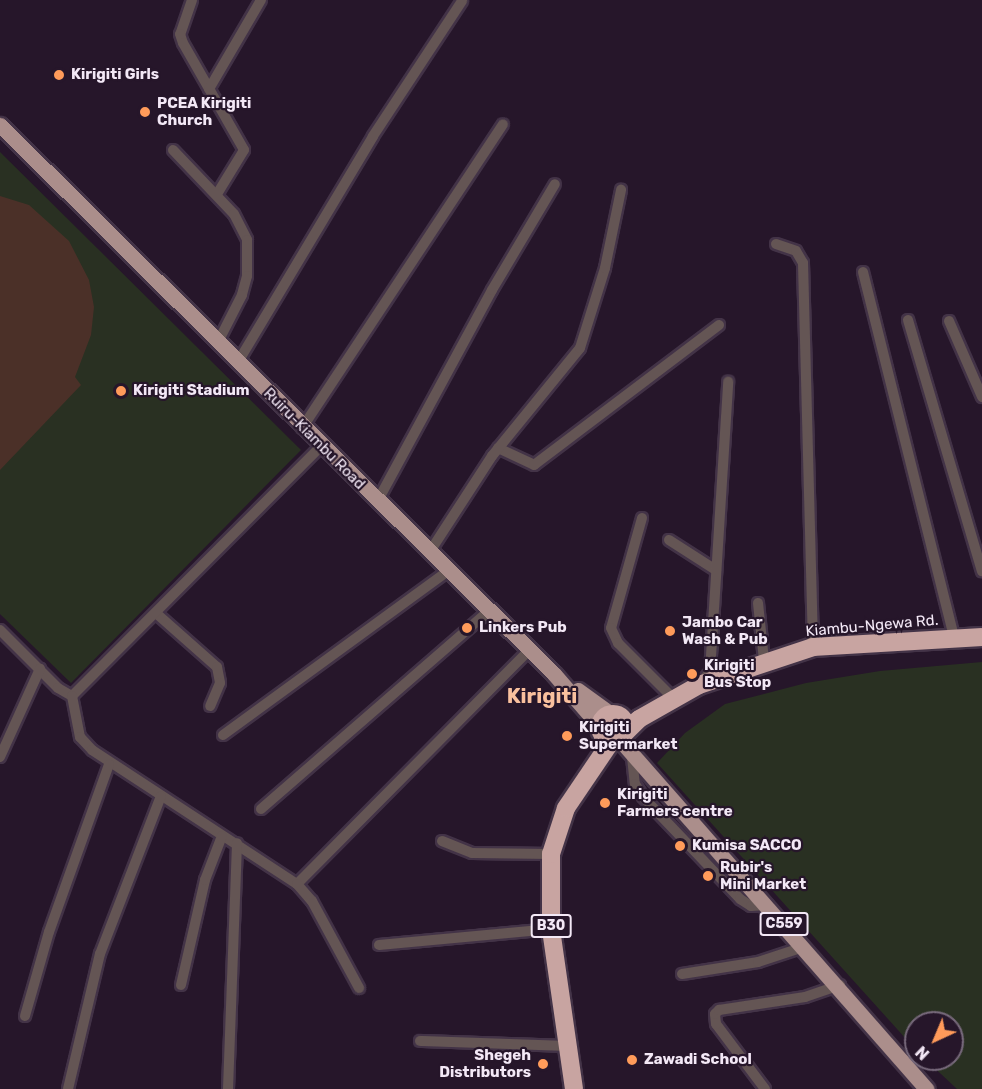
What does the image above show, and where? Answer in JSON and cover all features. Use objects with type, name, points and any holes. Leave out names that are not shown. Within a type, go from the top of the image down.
[{"type":"highway","name":"Kiambu-Ngewa Rd.","points":[[612,729],[673,703],[699,686],[764,660],[813,647],[982,637]]},
{"type":"highway","name":"B30","points":[[574,1089],[570,1046],[551,929],[551,854],[566,808],[612,729]]},
{"type":"main road","name":"Ruiru-Kiambu Road","points":[[0,124],[302,428],[612,729],[634,760]]},
{"type":"main road","name":"C559","points":[[634,760],[706,835],[804,948],[840,985],[927,1089]]},
{"type":"street","points":[[192,0],[180,34],[244,150],[217,194]]},
{"type":"street","points":[[209,89],[261,0]]},
{"type":"street","points":[[238,362],[373,136],[462,1]]},
{"type":"street","points":[[302,428],[503,124]]},
{"type":"street","points":[[172,150],[217,194],[242,227],[249,256],[242,295],[218,342]]},
{"type":"street","points":[[377,502],[492,290],[555,184]]},
{"type":"street","points":[[429,553],[498,448],[580,348],[605,268],[621,190]]},
{"type":"street","points":[[776,244],[796,251],[803,262],[813,647]]},
{"type":"street","points":[[863,272],[954,637]]},
{"type":"street","points":[[908,320],[982,571]]},
{"type":"street","points":[[949,321],[982,397]]},
{"type":"street","points":[[498,448],[534,465],[719,325]]},
{"type":"street","points":[[699,686],[710,672],[728,382]]},
{"type":"street","points":[[72,696],[157,615],[321,446]]},
{"type":"street","points":[[642,518],[610,628],[618,643],[673,703]]},
{"type":"street","points":[[669,540],[716,570]]},
{"type":"street","points":[[223,735],[448,571]]},
{"type":"street","points":[[758,603],[764,660]]},
{"type":"street","points":[[261,809],[489,611]]},
{"type":"street","points":[[157,615],[218,667],[220,683],[210,706]]},
{"type":"street","points":[[0,630],[72,696],[80,736],[109,764],[222,836],[237,843],[297,884],[312,901],[359,988]]},
{"type":"street","points":[[297,884],[529,650]]},
{"type":"street","points":[[0,757],[40,669]]},
{"type":"street","points":[[634,760],[635,784],[643,797],[745,903],[768,905]]},
{"type":"street","points":[[25,1016],[49,932],[109,764]]},
{"type":"street","points":[[68,1089],[100,954],[161,796]]},
{"type":"street","points":[[702,859],[706,835]]},
{"type":"street","points":[[181,985],[198,908],[222,836]]},
{"type":"street","points":[[442,841],[472,852],[551,854]]},
{"type":"street","points":[[228,1089],[237,843]]},
{"type":"street","points":[[380,945],[551,929]]},
{"type":"street","points":[[682,974],[736,966],[804,948]]},
{"type":"street","points":[[765,1089],[716,1024],[715,1014],[719,1010],[805,997],[840,985]]},
{"type":"street","points":[[420,1041],[570,1046]]},
{"type":"green space","name":"Kirigiti Stadium","points":[[0,152],[301,450],[71,683],[0,614]]},
{"type":"green space","points":[[982,662],[982,1089],[957,1089],[938,1071],[964,1071],[964,1011],[904,1011],[904,1037],[657,763],[685,733],[725,704],[806,683],[880,671]]},
{"type":"building","points":[[0,196],[29,205],[69,241],[89,280],[94,307],[91,335],[75,377],[81,385],[0,470]]},
{"type":"place","name":"Kirigiti Girls","points":[[59,75]]},
{"type":"place","name":"PCEA Kirigiti Church","points":[[145,112]]},
{"type":"place","name":"Kirigiti Stadium","points":[[121,391]]},
{"type":"place","name":"Linkers Pub","points":[[467,628]]},
{"type":"place","name":"Jambo Car Wash & Pub","points":[[670,631]]},
{"type":"place","name":"Kirigiti Bus Stop","points":[[692,674]]},
{"type":"place","name":"Kirigiti Supermarket","points":[[567,736]]},
{"type":"place","name":"Kirigiti Farmers centre","points":[[605,803]]},
{"type":"place","name":"Kumisa SACCO","points":[[680,846]]},
{"type":"place","name":"Rubir's Mini Market","points":[[708,876]]},
{"type":"place","name":"Zawadi School","points":[[632,1060]]},
{"type":"place","name":"Shegeh Distributors","points":[[543,1064]]},
{"type":"district","name":"Kirigiti","points":[[542,696]]}]
